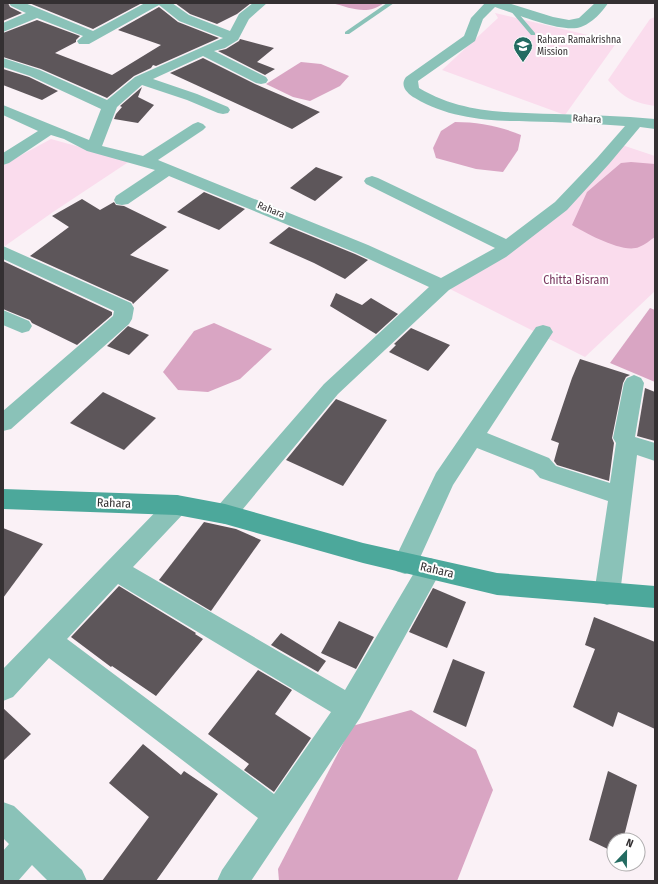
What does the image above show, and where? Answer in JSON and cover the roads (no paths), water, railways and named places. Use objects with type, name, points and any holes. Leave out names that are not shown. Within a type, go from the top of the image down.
[{"type":"street","points":[[15,3],[89,38],[154,3]]},
{"type":"street","points":[[164,3],[184,18],[233,37]]},
{"type":"street","points":[[93,148],[110,106],[140,80],[203,51],[220,45],[233,37],[244,17],[261,3]]},
{"type":"street","name":"Rahara","points":[[492,3],[477,18],[470,38],[411,80],[412,90],[425,99],[462,112],[513,117],[636,122]]},
{"type":"street","points":[[496,3],[515,5],[563,24],[575,24],[584,20],[602,3]]},
{"type":"street","points":[[3,28],[37,13]]},
{"type":"street","points":[[203,51],[261,80]]},
{"type":"street","points":[[3,62],[35,73],[110,106]]},
{"type":"street","points":[[140,80],[192,96],[223,110]]},
{"type":"street","name":"Rahara","points":[[3,109],[49,130],[69,136],[93,148],[168,169],[289,217],[442,286]]},
{"type":"street","points":[[225,514],[331,389],[442,286],[508,247],[561,206],[603,161],[636,122],[655,124]]},
{"type":"street","points":[[145,162],[198,127]]},
{"type":"street","points":[[3,160],[49,130]]},
{"type":"street","points":[[122,200],[168,169]]},
{"type":"street","points":[[372,181],[508,247]]},
{"type":"street","points":[[3,252],[124,308],[122,319],[3,422]]},
{"type":"street","points":[[3,317],[22,326]]},
{"type":"street","points":[[233,881],[350,708],[417,566],[444,480],[543,332]]},
{"type":"street","points":[[607,594],[627,443],[624,438],[634,383]]},
{"type":"street","points":[[473,437],[541,464],[548,472],[620,496]]},
{"type":"street","points":[[627,443],[655,452]]},
{"type":"street","name":"Rahara","points":[[3,499],[177,506],[225,514],[363,553],[497,584],[655,597]]},
{"type":"street","points":[[3,688],[177,506]]},
{"type":"street","points":[[116,570],[350,708]]},
{"type":"street","points":[[48,641],[278,815]]},
{"type":"street","points":[[3,817],[71,881]]},
{"type":"street","points":[[3,874],[31,843]]},
{"type":"lane","points":[[346,33],[391,3]]},
{"type":"lane","points":[[515,5],[532,34]]},
{"type":"place","name":"Rahara Ramakrishna Mission","points":[[523,63]]},
{"type":"park label","name":"Chitta Bisram","points":[[576,280]]}]
